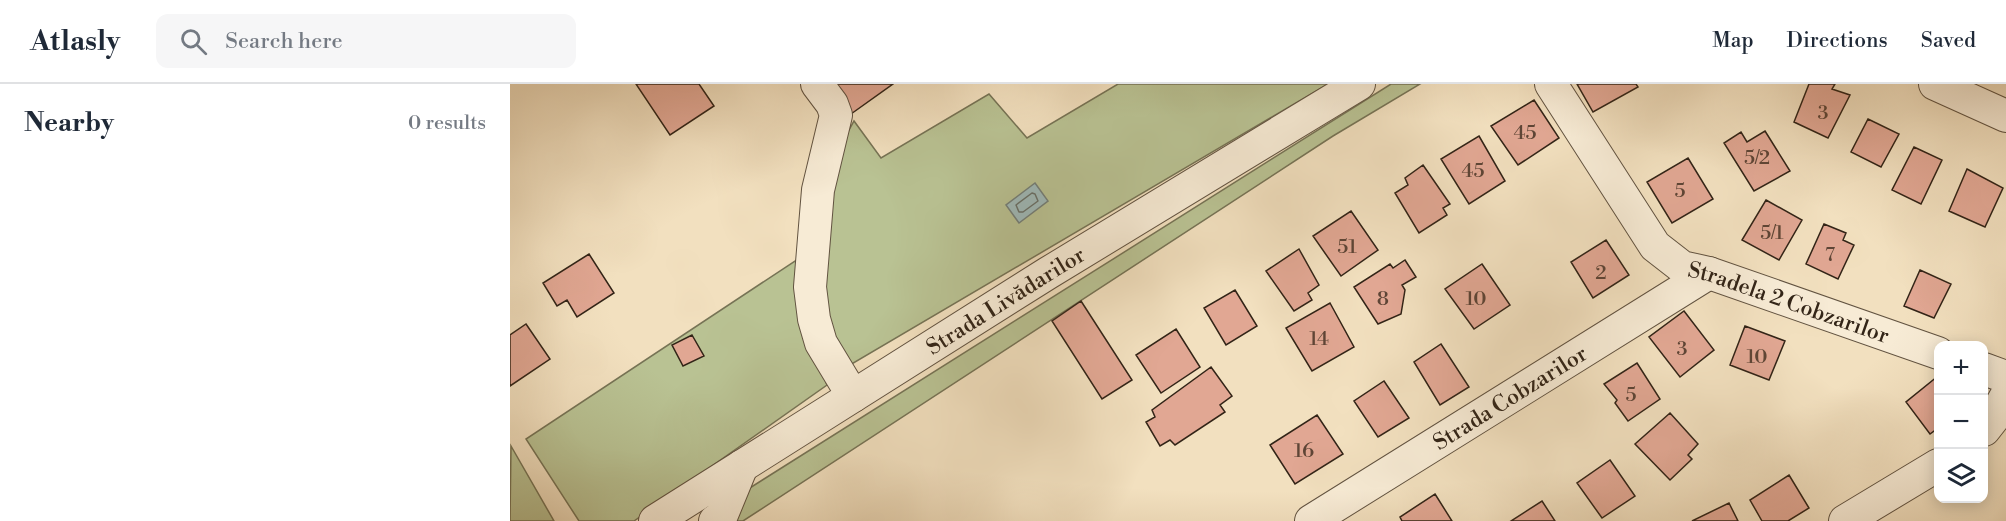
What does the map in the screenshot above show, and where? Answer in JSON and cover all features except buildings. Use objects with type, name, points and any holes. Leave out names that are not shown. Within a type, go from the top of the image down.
[{"type":"street","points":[[817,84],[832,104],[836,115],[818,190],[810,287],[814,319],[821,343],[853,396]]},
{"type":"street","name":"Strada Livădarilor","points":[[654,521],[1048,273],[1359,84]]},
{"type":"street","name":"Stradela 2 Cobzarilor","points":[[1551,84],[1655,246],[1682,267],[1709,273],[1934,352]]},
{"type":"street","points":[[1935,84],[2006,116]]},
{"type":"street","name":"Strada Cobzarilor","points":[[1311,521],[1709,273]]},
{"type":"street","points":[[1988,371],[2006,377]]},
{"type":"street","points":[[1988,424],[2006,396]]},
{"type":"street","points":[[715,521],[721,517],[742,466]]},
{"type":"street","points":[[1845,521],[1934,467]]},
{"type":"green space","points":[[1118,84],[1328,84],[850,365],[820,318],[831,163],[854,121],[881,158],[989,94],[1027,138]]},
{"type":"green space","points":[[1391,84],[1420,84],[1333,136],[743,521],[725,521],[737,496]]},
{"type":"green space","points":[[798,259],[800,312],[827,385],[634,521],[579,521],[526,439]]},
{"type":"green space","points":[[511,446],[554,521],[510,521]]},
{"type":"water","points":[[1035,183],[1048,201],[1019,223],[1006,205]]}]
